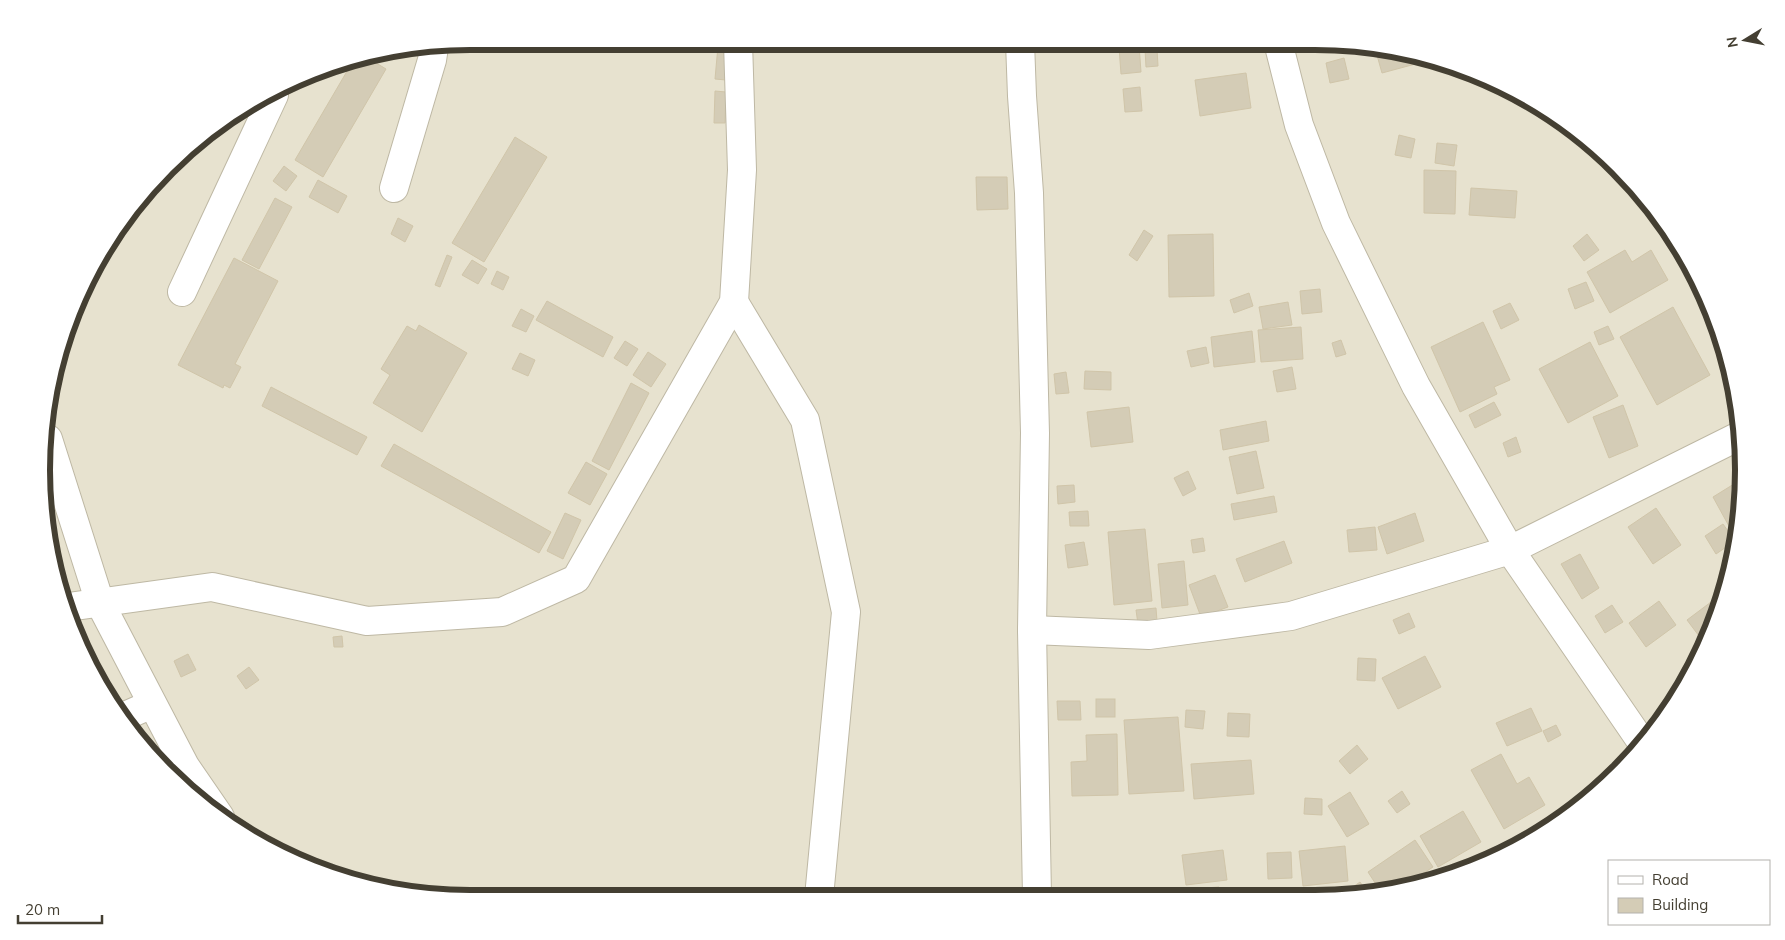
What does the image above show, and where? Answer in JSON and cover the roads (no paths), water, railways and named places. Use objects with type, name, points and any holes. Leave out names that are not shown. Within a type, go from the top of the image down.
[{"type":"street","points":[[73,606],[212,587],[367,621],[502,612],[576,579],[734,302],[742,170],[738,50]]},
{"type":"street","points":[[1020,50],[1029,193],[1034,413],[1032,630],[1037,890]]},
{"type":"street","points":[[1280,50],[1299,125],[1336,223],[1416,386],[1510,550],[1639,738]]},
{"type":"street","points":[[394,188],[433,52]]},
{"type":"street","points":[[182,292],[272,100]]},
{"type":"street","points":[[734,302],[805,420],[846,612],[821,890]]},
{"type":"street","points":[[1032,630],[1149,635],[1291,616],[1510,550],[1734,439]]},
{"type":"street","points":[[51,448],[100,603],[185,766],[206,796]]},
{"type":"street","points":[[129,714],[152,704]]}]
